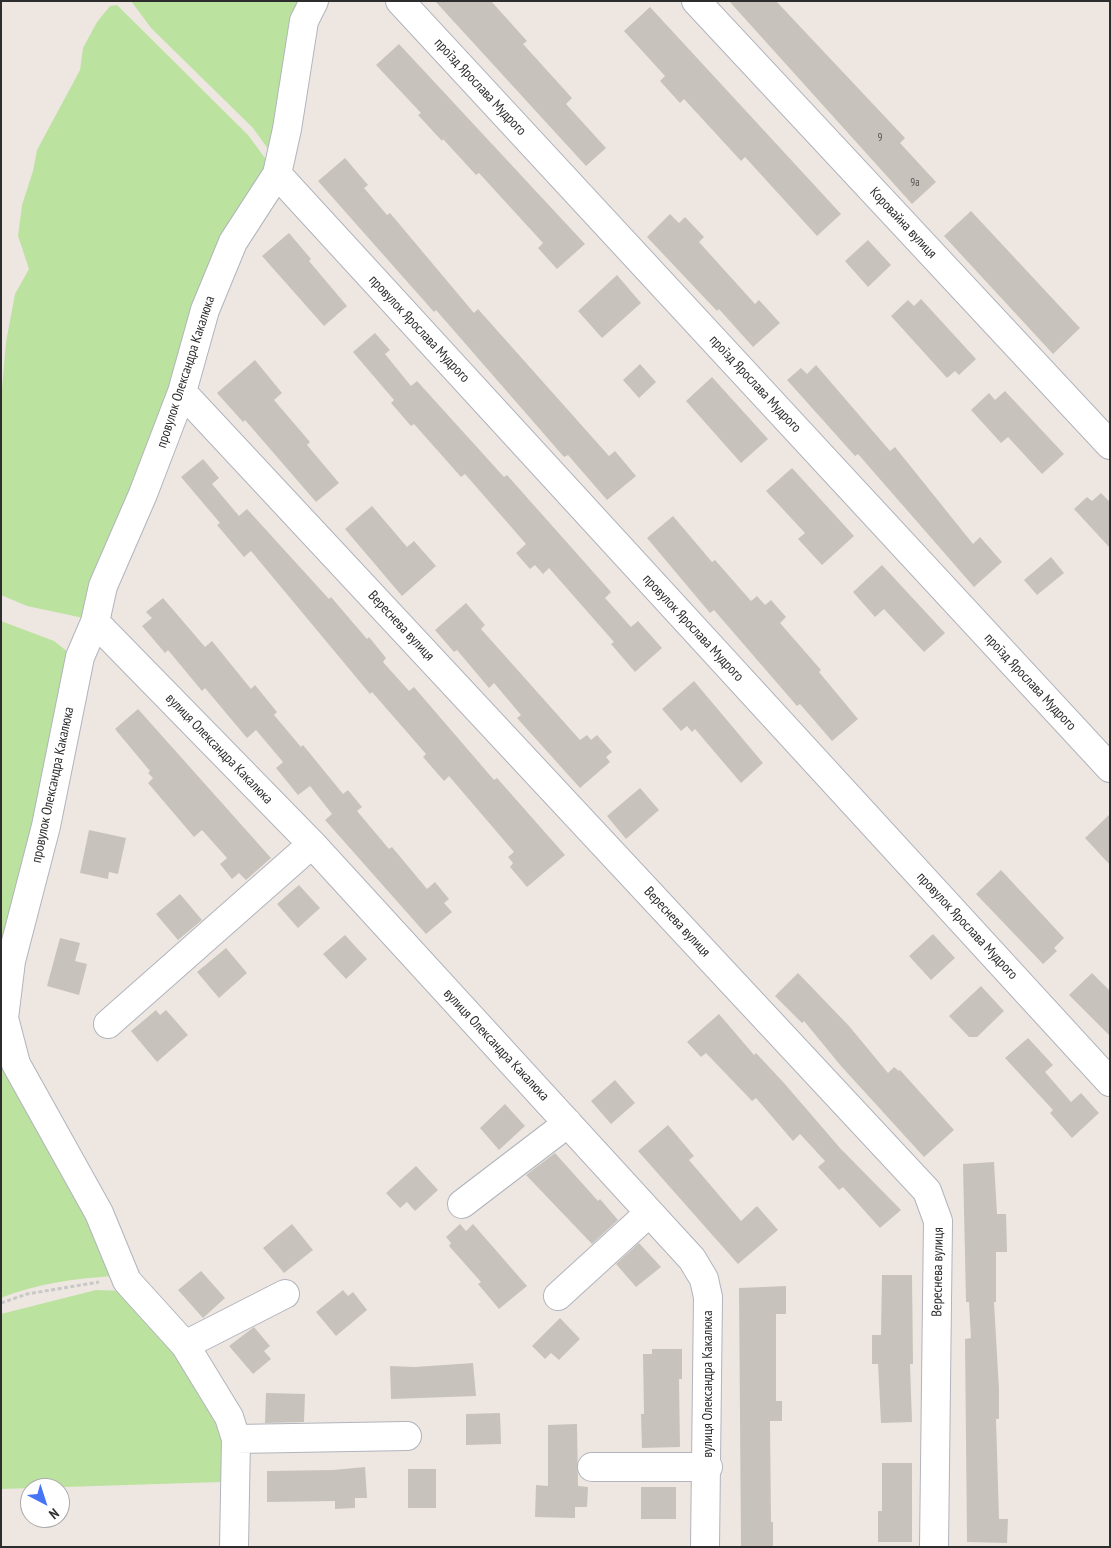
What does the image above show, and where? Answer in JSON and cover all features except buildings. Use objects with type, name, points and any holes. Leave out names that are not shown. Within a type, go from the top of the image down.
[{"type":"street","name":"провулок Олександра Какалюка","points":[[234,1547],[236,1439],[229,1417],[185,1345],[127,1282],[98,1213],[16,1064],[4,1018],[11,961],[46,826],[80,658],[95,622],[103,586],[143,494],[182,392],[204,310],[229,251],[277,174],[304,21],[314,1]]},
{"type":"street","name":"проїзд Ярослава Мудрого","points":[[400,1],[1110,768]]},
{"type":"street","name":"Коровайна вулиця","points":[[696,1],[1110,445]]},
{"type":"street","name":"провулок Ярослава Мудрого","points":[[277,174],[1110,1082]]},
{"type":"street","name":"Вереснева вулиця","points":[[182,392],[927,1191],[938,1221],[934,1547]]},
{"type":"street","name":"вулиця Олександра Какалюка","points":[[95,622],[312,844],[692,1259],[704,1279],[708,1297],[708,1467],[705,1547]]},
{"type":"street","points":[[108,1024],[312,844]]},
{"type":"street","points":[[462,1204],[568,1122]]},
{"type":"street","points":[[558,1296],[649,1213]]},
{"type":"street","points":[[185,1345],[285,1294]]},
{"type":"street","points":[[236,1439],[407,1436]]},
{"type":"street","points":[[592,1467],[708,1467]]},
{"type":"path","points":[[1,1303],[26,1294],[70,1285],[112,1280],[127,1282]]},
{"type":"green space","points":[[131,1],[307,1],[273,156],[253,128],[151,28]]},
{"type":"green space","points":[[117,5],[248,135],[268,162],[177,371],[88,619],[27,606],[1,595],[1,400],[6,342],[15,294],[29,269],[18,236],[22,205],[33,171],[37,150],[80,70],[83,48],[97,22],[110,6]]},
{"type":"green space","points":[[1,621],[54,641],[73,656],[1,977]]},
{"type":"green space","points":[[1,1032],[91,1216],[113,1276],[56,1282],[1,1298]]},
{"type":"green space","points":[[96,1290],[125,1291],[176,1346],[226,1435],[222,1482],[70,1487],[70,1478],[20,1478],[20,1488],[1,1489],[1,1314]]}]
